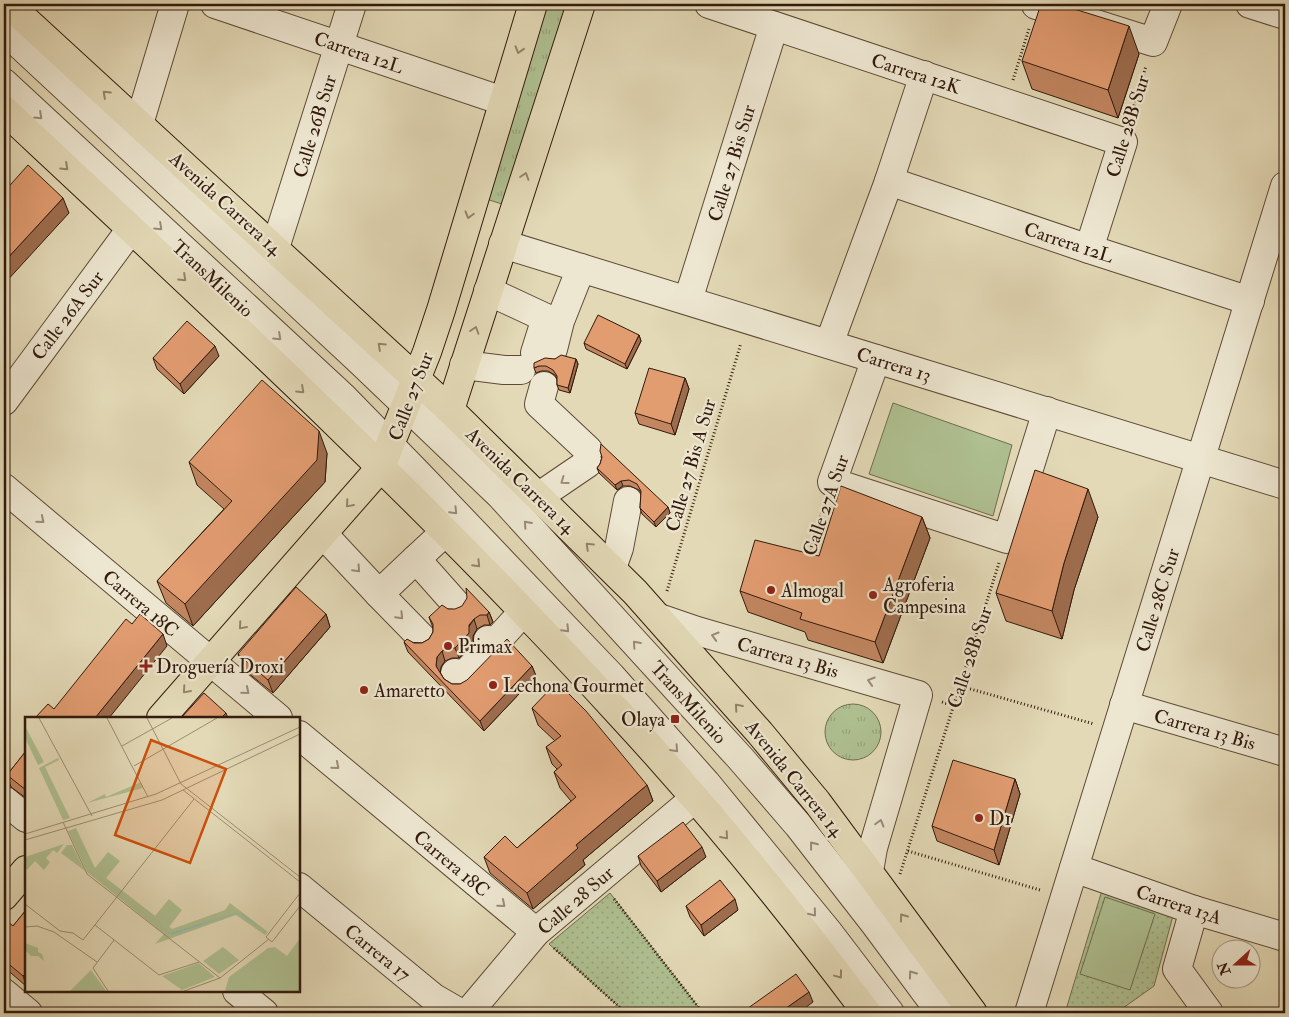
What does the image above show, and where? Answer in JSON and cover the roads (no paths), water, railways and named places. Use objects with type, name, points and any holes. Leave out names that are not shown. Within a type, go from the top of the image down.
[{"type":"main road","name":"Avenida Carrera 14","points":[[8,4],[450,410],[612,568],[659,618],[760,733],[817,802],[973,1013]]},
{"type":"main road","name":"Calle 27 Sur","points":[[162,717],[323,534],[386,456],[409,408],[416,380],[441,310],[533,4]]},
{"type":"main road","points":[[450,410],[581,4]]},
{"type":"main road","points":[[4,110],[131,229],[386,456],[445,532],[620,714],[694,799],[820,950],[867,1013]]},
{"type":"main road","points":[[4,896],[25,871]]},
{"type":"street","points":[[139,124],[176,4]]},
{"type":"street","name":"Carrera 12L","points":[[215,4],[503,101]]},
{"type":"street","name":"Calle 26B Sur","points":[[275,248],[352,4]]},
{"type":"street","name":"Carrera 12K","points":[[709,4],[1123,142]]},
{"type":"street","points":[[1037,5],[1153,42],[1168,4]]},
{"type":"street","points":[[1250,4],[1285,15]]},
{"type":"street","name":"Calle 27 Bis Sur","points":[[688,300],[774,26]]},
{"type":"street","name":"TransMilenio","points":[[4,30],[501,496],[741,759],[798,825],[941,1013]]},
{"type":"street","points":[[830,344],[889,181],[924,76]]},
{"type":"street","name":"TransMilenio","points":[[4,83],[343,397],[386,456],[420,476],[605,670],[700,776],[829,933],[890,1013]]},
{"type":"street","name":"Calle 28B Sur","points":[[1090,249],[1123,142]]},
{"type":"street","name":"Carrera 12L","points":[[889,181],[1250,301]]},
{"type":"street","name":"Calle 28C Sur","points":[[1029,1013],[1285,186]]},
{"type":"street","name":"Calle 26A Sur","points":[[4,401],[131,229]]},
{"type":"street","name":"Carrera 13","points":[[503,244],[1285,485]]},
{"type":"street","points":[[464,365],[504,370],[536,360],[553,320],[581,268]]},
{"type":"street","points":[[488,291],[553,320]]},
{"type":"street","name":"Calle 27A Sur","points":[[876,359],[832,482],[1007,538],[1047,411]]},
{"type":"street","points":[[538,497],[558,485],[588,457],[539,404],[544,386]]},
{"type":"street","name":"TransMilenio","points":[[409,408],[413,448],[420,476]]},
{"type":"street","name":"Carrera 18C","points":[[4,488],[277,717]]},
{"type":"street","points":[[612,568],[619,548],[628,501]]},
{"type":"street","points":[[379,594],[445,532]]},
{"type":"street","points":[[323,534],[422,638]]},
{"type":"street","points":[[416,559],[456,604]]},
{"type":"street","points":[[455,673],[460,679],[491,642],[523,612]]},
{"type":"street","name":"Carrera 13 Bis","points":[[659,618],[697,631],[918,695]]},
{"type":"street","name":"Calle 28B Sur","points":[[869,871],[873,848],[918,695]]},
{"type":"street","name":"Carrera 13 Bis","points":[[1120,718],[1285,752]]},
{"type":"street","name":"Carrera 18C","points":[[300,736],[543,938]]},
{"type":"street","name":"Calle 28 Sur","points":[[468,1013],[543,938],[694,799]]},
{"type":"street","points":[[4,800],[25,817]]},
{"type":"street","name":"Carrera 13A","points":[[1074,868],[1194,910],[1285,937]]},
{"type":"street","name":"Carrera 17","points":[[300,888],[434,998],[460,1013]]},
{"type":"street","points":[[1194,910],[1177,969],[1209,1013]]},
{"type":"street","points":[[238,992],[264,1013]]},
{"type":"street","points":[[4,993],[28,1013]]},
{"type":"place","name":"Almogal","points":[[771,590]]},
{"type":"place","name":"Agroferia Campesina","points":[[873,595]]},
{"type":"place","name":"Primax","points":[[448,646]]},
{"type":"place","name":"Droguería Droxi","points":[[146,666]]},
{"type":"place","name":"Lechona Gourmet","points":[[493,685]]},
{"type":"place","name":"Amaretto","points":[[364,690]]},
{"type":"place","name":"Olaya","points":[[675,719]]},
{"type":"place","name":"D1","points":[[979,818]]}]
